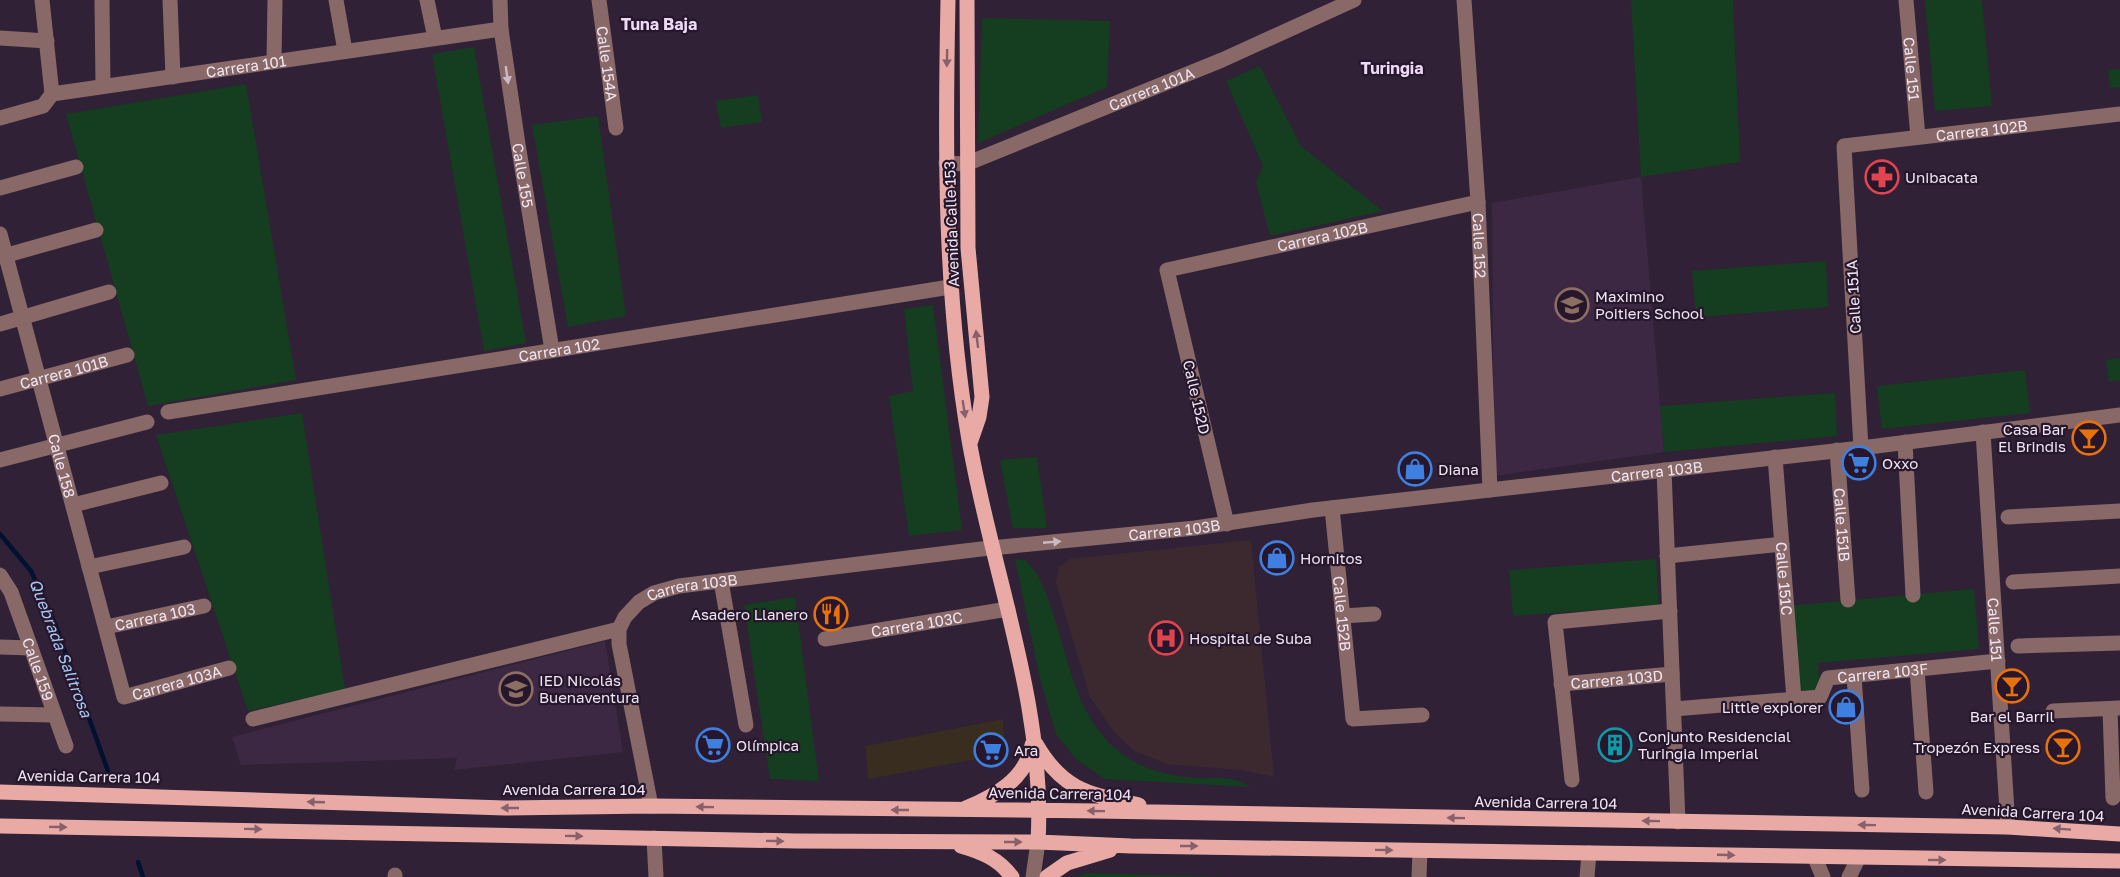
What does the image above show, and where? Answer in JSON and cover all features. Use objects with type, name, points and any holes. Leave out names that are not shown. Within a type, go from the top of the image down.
[{"type":"main road","name":"Avenida Calle 153","points":[[948,0],[946,163],[950,287],[959,376],[970,443],[1008,609],[1033,739],[1040,811],[1038,842]]},
{"type":"main road","name":"Avenida Calle 153","points":[[967,0],[966,164],[969,268],[982,397],[979,417],[970,443]]},
{"type":"main road","points":[[959,810],[997,793],[1008,785],[1026,762],[1033,739]]},
{"type":"main road","points":[[1033,739],[1052,769],[1070,785],[1089,794],[1176,813]]},
{"type":"main road","name":"Avenida Carrera 104","points":[[0,792],[505,808],[651,806],[1176,813],[2008,827],[2120,834]]},
{"type":"main road","points":[[0,826],[654,838],[1038,842],[1131,846],[1858,859],[2120,861]]},
{"type":"main road","points":[[947,842],[986,855],[999,862],[1012,877]]},
{"type":"main road","points":[[1047,877],[1067,863],[1083,856],[1131,846]]},
{"type":"street","points":[[42,0],[52,94]]},
{"type":"street","points":[[102,0],[104,86]]},
{"type":"street","points":[[170,0],[173,77]]},
{"type":"street","points":[[274,61],[275,0]]},
{"type":"street","points":[[336,0],[345,51]]},
{"type":"street","points":[[427,0],[435,38]]},
{"type":"street","name":"Calle 155","points":[[500,0],[501,29],[514,120],[552,350]]},
{"type":"street","name":"Calle 154A","points":[[599,0],[616,128]]},
{"type":"street","name":"Carrera 101A","points":[[946,163],[966,164],[1222,60],[1354,0]]},
{"type":"street","name":"Calle 152","points":[[1464,0],[1478,202],[1490,490]]},
{"type":"street","name":"Calle 151","points":[[1906,0],[1918,137]]},
{"type":"street","name":"Carrera 101","points":[[0,118],[43,105],[52,94],[501,29]]},
{"type":"street","points":[[0,38],[46,41]]},
{"type":"street","name":"Carrera 102B","points":[[1844,146],[2120,114]]},
{"type":"street","name":"Calle 151A","points":[[1844,146],[1861,448]]},
{"type":"street","points":[[0,189],[76,167]]},
{"type":"street","name":"Carrera 102B","points":[[1167,270],[1478,202]]},
{"type":"street","points":[[3,256],[96,230]]},
{"type":"street","name":"Calle 158","points":[[0,234],[3,256],[39,378],[124,697]]},
{"type":"street","name":"Calle 152D","points":[[1167,270],[1227,524]]},
{"type":"street","name":"Carrera 102","points":[[168,411],[950,287]]},
{"type":"street","points":[[0,324],[109,292]]},
{"type":"street","name":"Carrera 101B","points":[[0,389],[127,355]]},
{"type":"street","name":"Carrera 103B","points":[[619,629],[625,617],[639,602],[654,593],[721,581],[994,547],[1195,528],[1332,508],[1861,448],[2120,415]]},
{"type":"street","points":[[0,460],[147,422]]},
{"type":"street","name":"Calle 151","points":[[1983,432],[2008,827]]},
{"type":"street","points":[[1905,442],[1913,595]]},
{"type":"street","name":"Calle 151B","points":[[1838,450],[1848,600]]},
{"type":"street","name":"Calle 151C","points":[[1775,457],[1794,699]]},
{"type":"street","points":[[1664,470],[1678,822]]},
{"type":"street","points":[[73,505],[161,483]]},
{"type":"street","name":"Calle 152B","points":[[1332,508],[1353,719],[1422,715]]},
{"type":"street","points":[[2008,517],[2120,511]]},
{"type":"street","points":[[1667,556],[1782,544]]},
{"type":"street","points":[[89,567],[184,547]]},
{"type":"street","name":"Calle 159","points":[[0,575],[5,592],[32,648],[66,746]]},
{"type":"street","points":[[2013,582],[2120,576]]},
{"type":"street","points":[[721,581],[746,725]]},
{"type":"street","name":"Carrera 103","points":[[106,627],[204,606]]},
{"type":"street","name":"Carrera 103C","points":[[825,639],[1008,609]]},
{"type":"street","points":[[1572,780],[1557,620],[1670,611]]},
{"type":"street","points":[[1343,616],[1374,614]]},
{"type":"street","points":[[253,719],[619,629],[619,644],[651,806]]},
{"type":"street","points":[[2018,646],[2120,644]]},
{"type":"street","points":[[0,648],[32,648]]},
{"type":"street","name":"Carrera 103F","points":[[1674,709],[1820,697],[1828,678],[1998,661]]},
{"type":"street","name":"Carrera 103A","points":[[124,697],[229,668]]},
{"type":"street","points":[[1917,669],[1926,792]]},
{"type":"street","name":"Carrera 103D","points":[[1562,684],[1672,674]]},
{"type":"street","points":[[1854,676],[1862,790]]},
{"type":"street","points":[[2053,711],[2115,708],[2113,798]]},
{"type":"street","points":[[0,714],[54,715]]},
{"type":"street","points":[[654,838],[656,877]]},
{"type":"street","name":"Avenida Calle 153","points":[[1033,877],[1038,842]]},
{"type":"street","points":[[1419,851],[1419,877]]},
{"type":"street","points":[[1587,877],[1589,854]]},
{"type":"street","points":[[1815,858],[1823,877]]},
{"type":"street","points":[[1849,877],[1858,859]]},
{"type":"shaded area","name":"Maximino Poitiers School","points":[[1641,177],[1664,452],[1494,476],[1492,203]]},
{"type":"shaded area","name":"Hospital de Suba","points":[[1251,540],[1274,777],[1242,770],[1166,764],[1133,750],[1114,732],[1090,697],[1056,583],[1059,567],[1070,559]]},
{"type":"shaded area","name":"IED Nicolás Buenaventura","points":[[605,641],[623,752],[454,770],[457,758],[241,765],[232,737]]},
{"type":"shaded area","points":[[1003,719],[1005,754],[868,779],[866,746]]},
{"type":"green space","points":[[1631,0],[1733,0],[1740,162],[1641,177]]},
{"type":"green space","points":[[1925,0],[1982,0],[1992,106],[1935,111]]},
{"type":"green space","points":[[982,18],[1110,21],[1107,87],[978,143]]},
{"type":"green space","points":[[474,47],[526,343],[484,351],[432,54]]},
{"type":"green space","points":[[1260,66],[1301,146],[1383,211],[1270,236],[1256,182],[1263,166],[1226,81]]},
{"type":"green space","points":[[2120,69],[2120,87],[2110,88],[2108,70]]},
{"type":"green space","points":[[246,84],[296,380],[148,406],[66,114]]},
{"type":"green space","points":[[758,95],[762,122],[721,128],[716,101]]},
{"type":"green space","points":[[598,116],[626,316],[568,327],[532,125]]},
{"type":"green space","points":[[1826,261],[1828,307],[1696,317],[1692,271]]},
{"type":"green space","points":[[933,305],[962,530],[909,536],[889,396],[913,391],[904,309]]},
{"type":"green space","points":[[2120,358],[2120,380],[2109,382],[2106,360]]},
{"type":"green space","points":[[2025,370],[2030,413],[1882,429],[1877,386]]},
{"type":"green space","points":[[1835,393],[1837,436],[1664,452],[1660,406]]},
{"type":"green space","points":[[302,413],[345,689],[248,711],[156,435]]},
{"type":"green space","points":[[1037,457],[1047,528],[1013,528],[1000,460]]},
{"type":"green space","points":[[1015,559],[1025,560],[1041,582],[1082,702],[1091,720],[1117,750],[1144,767],[1187,777],[1231,779],[1250,787],[1105,779],[1077,760],[1056,734],[1040,679]]},
{"type":"green space","points":[[1656,559],[1659,605],[1513,616],[1509,570]]},
{"type":"green space","points":[[1974,589],[1979,649],[1818,663],[1820,697],[1794,699],[1787,606]]},
{"type":"green space","points":[[795,597],[819,781],[770,779],[744,605]]},
{"type":"green space","points":[[1087,873],[1226,877],[1076,877]]},
{"type":"waterway","name":"Quebrada Salitrosa","points":[[0,534],[31,571],[56,626],[108,771]]},
{"type":"waterway","name":"Quebrada Salitrosa","points":[[138,862],[143,877]]},
{"type":"place","name":"Unibacata","points":[[1882,177]]},
{"type":"place","name":"Maximino Poitiers School","points":[[1572,305]]},
{"type":"place","name":"Casa Bar El Brindis","points":[[2089,438]]},
{"type":"place","name":"Oxxo","points":[[1859,463]]},
{"type":"place","name":"Diana","points":[[1415,469]]},
{"type":"place","name":"Hornitos","points":[[1277,558]]},
{"type":"place","name":"Asadero Llanero","points":[[831,614]]},
{"type":"place","name":"Hospital de Suba","points":[[1166,638]]},
{"type":"place","name":"Bar el Barril","points":[[2012,686]]},
{"type":"place","name":"IED Nicolás Buenaventura","points":[[516,689]]},
{"type":"place","name":"Little explorer","points":[[1846,707]]},
{"type":"place","name":"Olímpica","points":[[713,745]]},
{"type":"place","name":"Conjunto Residencial Turingia Imperial","points":[[1615,745]]},
{"type":"place","name":"Tropezón Express","points":[[2063,747]]},
{"type":"place","name":"Ara","points":[[991,750]]},
{"type":"district","name":"Tuna Baja","points":[[659,24]]},
{"type":"district","name":"Turingia","points":[[1392,68]]}]
